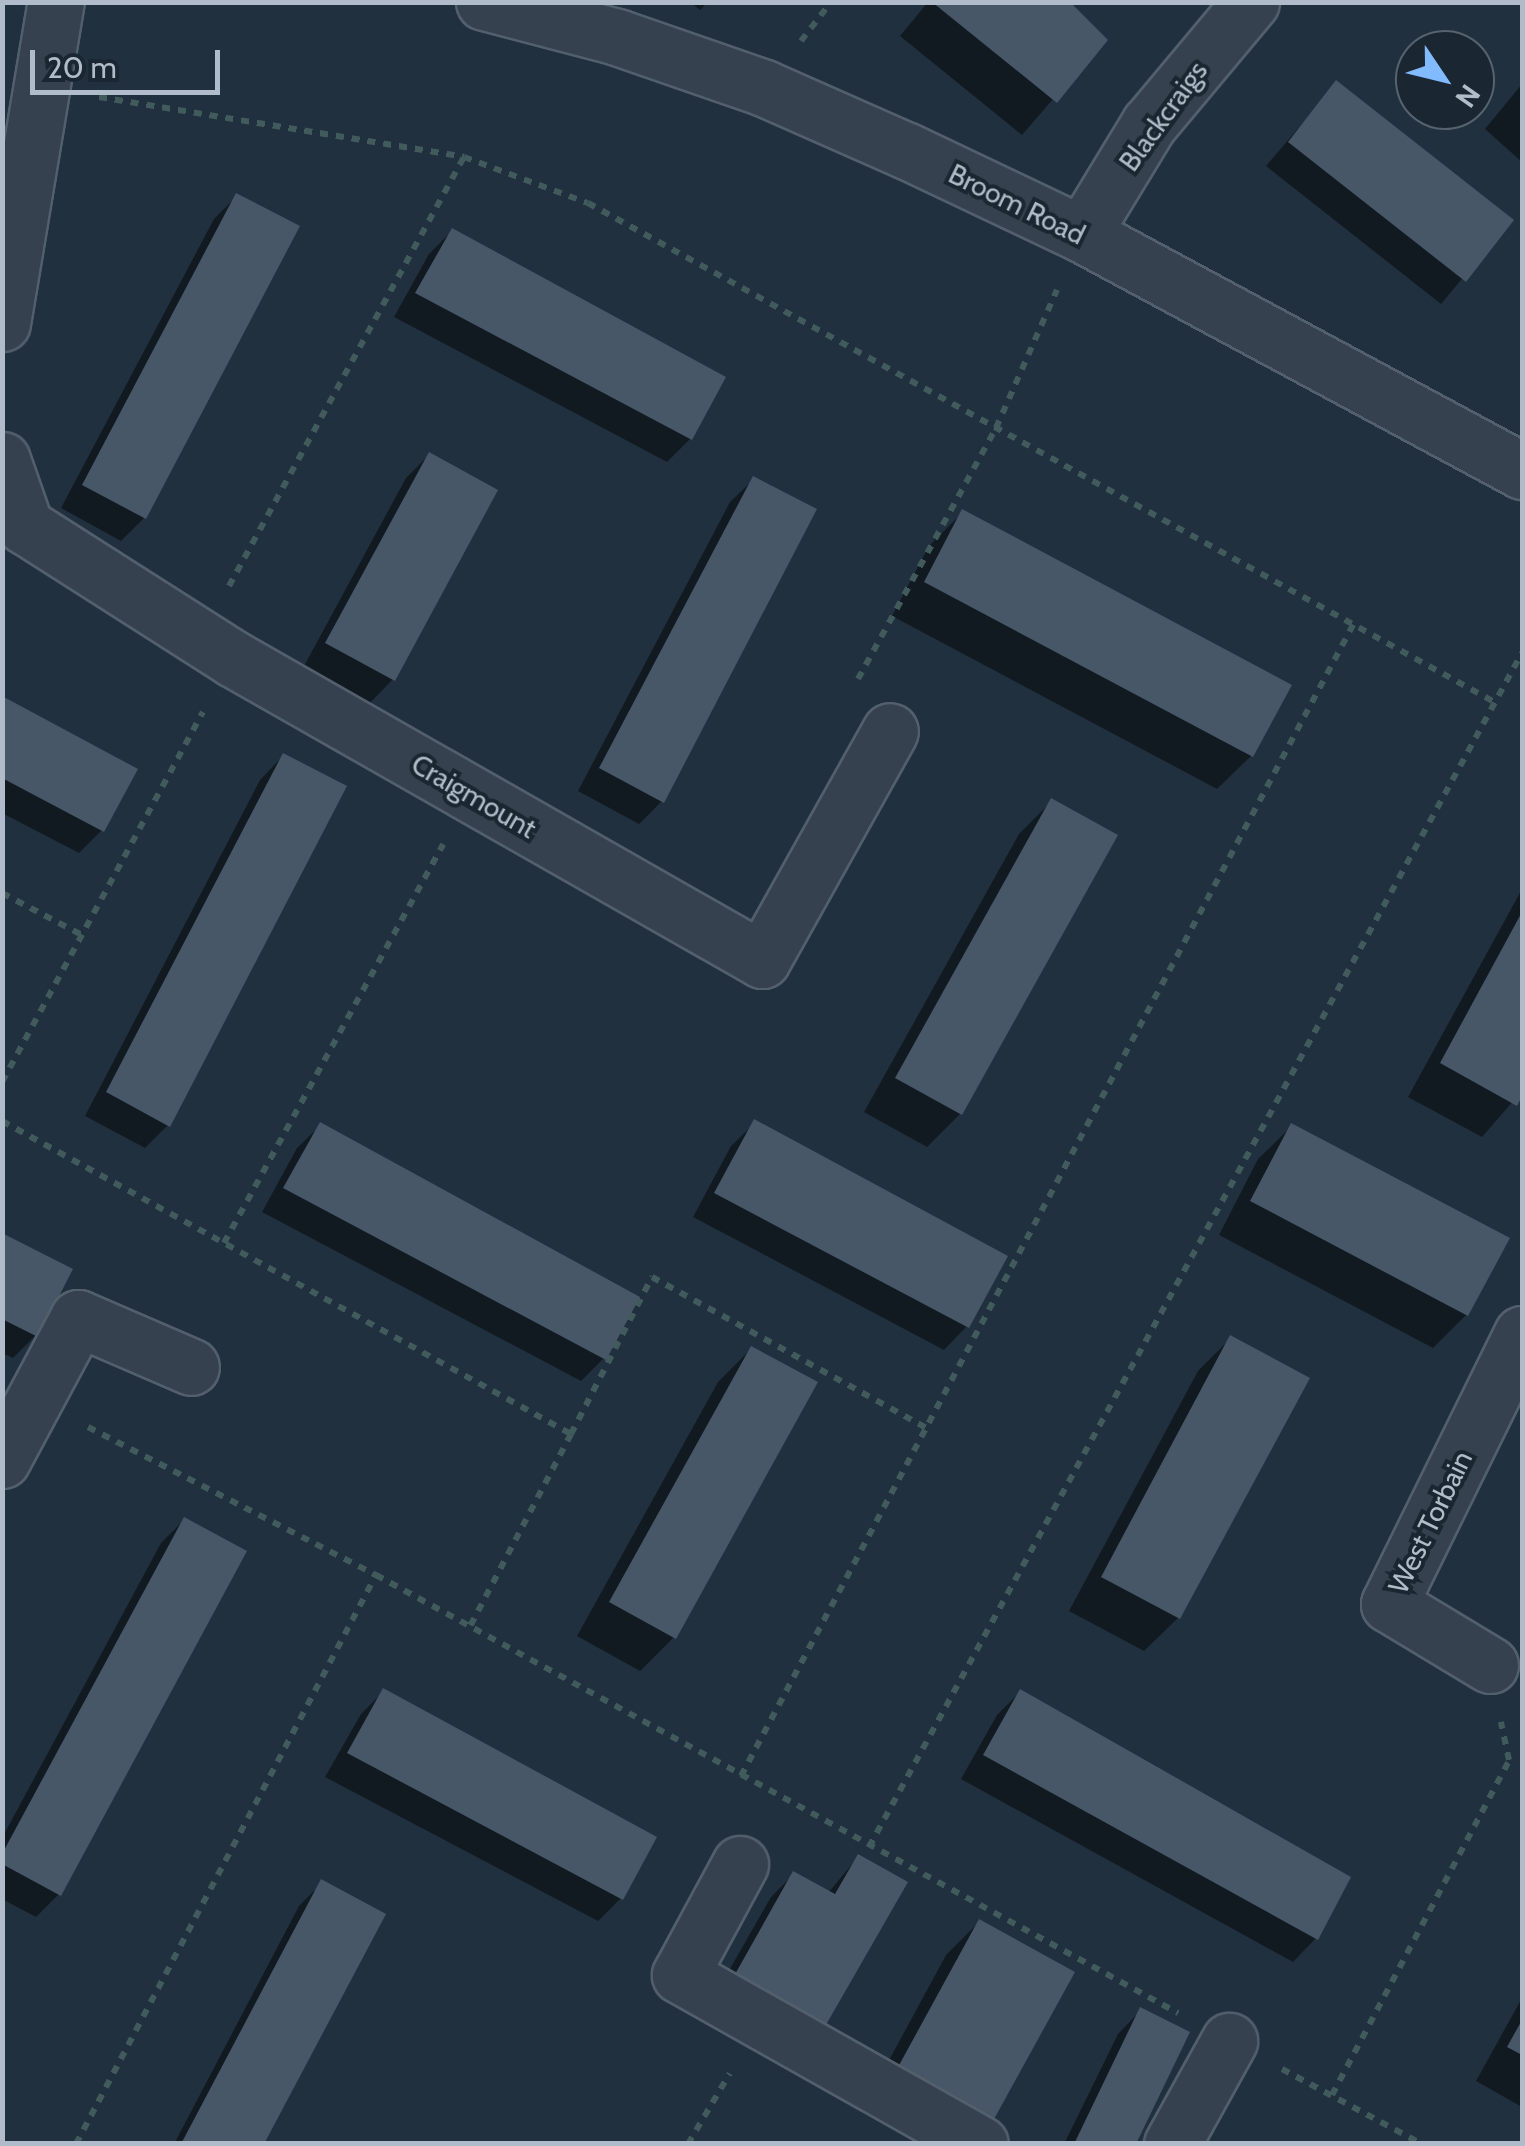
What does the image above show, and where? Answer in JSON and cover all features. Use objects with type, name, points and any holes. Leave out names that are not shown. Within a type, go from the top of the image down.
[{"type":"street","points":[[2,324],[56,2]]},
{"type":"street","name":"Broom Road","points":[[484,2],[617,37],[764,88],[1082,234],[1520,463]]},
{"type":"street","name":"Blackcraigs","points":[[1082,234],[1150,124],[1251,2]]},
{"type":"street","name":"Craigmount","points":[[2,460],[25,526],[216,648],[762,960],[890,731]]},
{"type":"street","points":[[2,1460],[78,1318],[191,1367]]},
{"type":"street","name":"West Torbain","points":[[1490,1665],[1389,1604],[1522,1334]]},
{"type":"street","points":[[740,1864],[680,1975],[980,2144]]},
{"type":"street","points":[[1172,2144],[1229,2041]]},
{"type":"path","points":[[42,88],[464,158],[588,203],[1496,703]]},
{"type":"path","points":[[2,1082],[82,936],[216,648],[464,158]]},
{"type":"path","points":[[890,731],[857,678],[996,428],[1082,234]]},
{"type":"path","points":[[741,1776],[1354,625]]},
{"type":"path","points":[[870,1847],[1522,653]]},
{"type":"path","points":[[224,1243],[470,795]]},
{"type":"path","points":[[2,893],[82,936]]},
{"type":"path","points":[[2,1121],[571,1434]]},
{"type":"path","points":[[470,1626],[652,1277],[927,1428]]},
{"type":"path","points":[[35,1400],[376,1575],[1422,2144]]},
{"type":"path","points":[[76,2144],[376,1575]]},
{"type":"path","points":[[1332,2095],[1510,1760],[1490,1665]]},
{"type":"path","points":[[688,2144],[761,2020]]},
{"type":"building","points":[[932,2],[1070,2],[1108,40],[1057,103]]},
{"type":"building","points":[[1336,80],[1514,220],[1466,282],[1288,142]]},
{"type":"building","points":[[236,193],[300,226],[146,519],[82,485]]},
{"type":"building","points":[[452,228],[726,377],[692,440],[415,293]]},
{"type":"building","points":[[429,452],[498,490],[395,681],[325,643]]},
{"type":"building","points":[[753,476],[817,509],[664,803],[599,768]]},
{"type":"building","points":[[962,509],[1292,685],[1253,757],[924,582]]},
{"type":"building","points":[[2,696],[138,769],[104,832],[2,778]]},
{"type":"building","points":[[283,753],[347,786],[170,1127],[106,1092]]},
{"type":"building","points":[[1051,798],[1118,835],[962,1115],[895,1078]]},
{"type":"building","points":[[1522,912],[1522,1096],[1517,1106],[1440,1063]]},
{"type":"building","points":[[754,1119],[1008,1256],[969,1328],[714,1193]]},
{"type":"building","points":[[320,1122],[640,1297],[606,1360],[283,1188]]},
{"type":"building","points":[[1291,1123],[1510,1238],[1468,1316],[1250,1201]]},
{"type":"building","points":[[2,1233],[73,1269],[38,1337],[2,1319]]},
{"type":"building","points":[[1230,1335],[1310,1378],[1180,1619],[1101,1577]]},
{"type":"building","points":[[751,1346],[818,1382],[676,1639],[609,1602]]},
{"type":"building","points":[[184,1517],[247,1551],[61,1896],[2,1864],[2,1854]]},
{"type":"building","points":[[383,1688],[657,1837],[623,1900],[347,1753]]},
{"type":"building","points":[[1020,1689],[1351,1877],[1318,1940],[983,1755]]},
{"type":"building","points":[[858,1854],[908,1882],[819,2037],[729,1985],[793,1871],[835,1894]]},
{"type":"building","points":[[321,1879],[386,1914],[264,2144],[181,2144]]},
{"type":"building","points":[[979,1919],[1075,1972],[988,2130],[892,2078]]},
{"type":"building","points":[[1140,2007],[1190,2032],[1136,2144],[1074,2144]]},
{"type":"building","points":[[1522,2020],[1522,2055],[1507,2047]]}]
